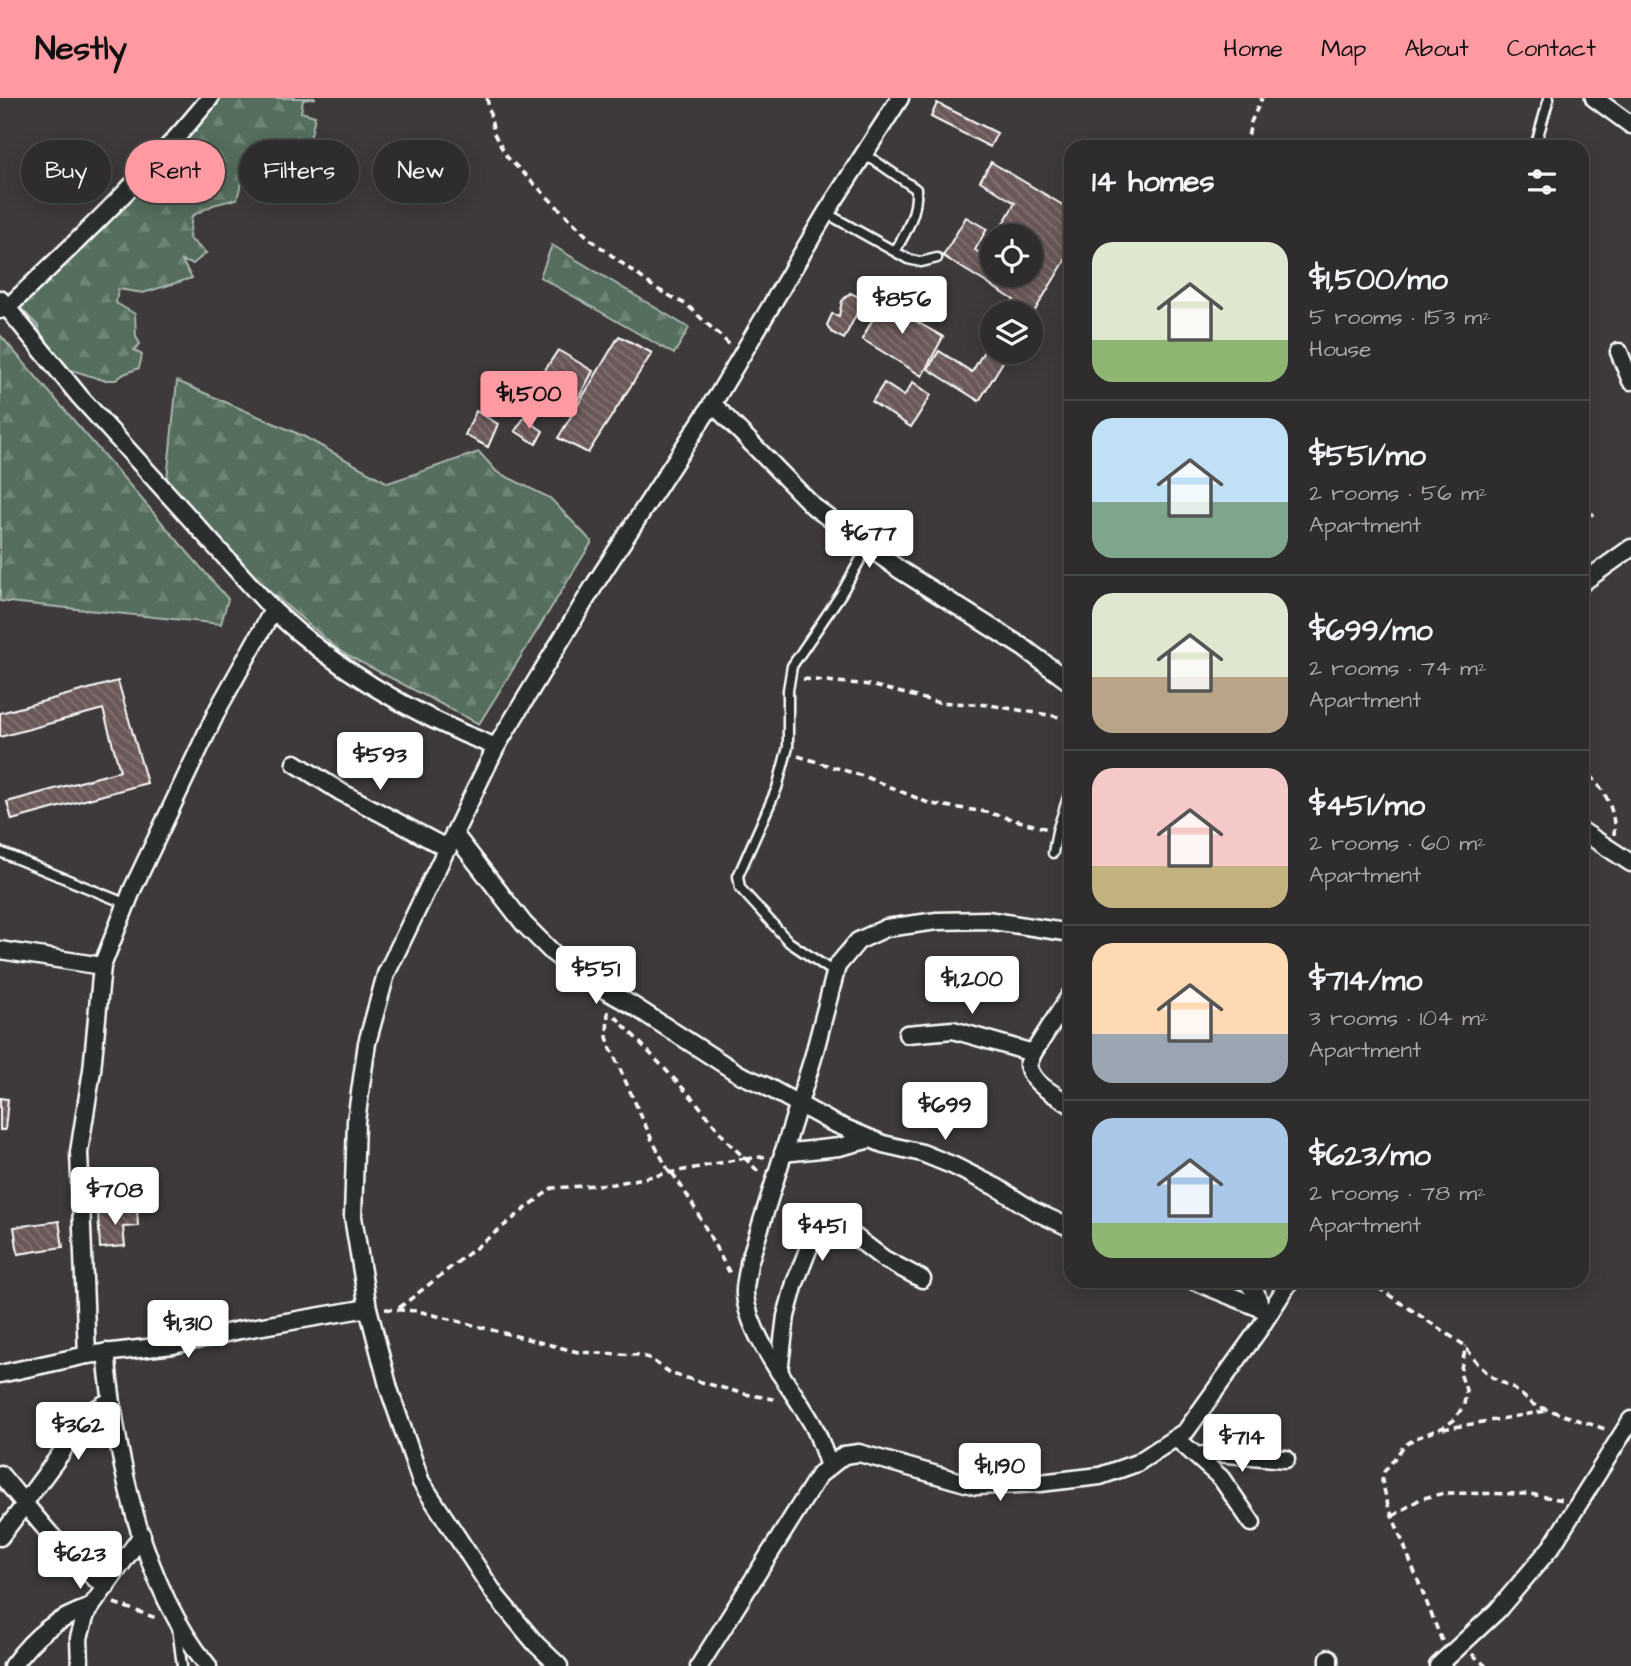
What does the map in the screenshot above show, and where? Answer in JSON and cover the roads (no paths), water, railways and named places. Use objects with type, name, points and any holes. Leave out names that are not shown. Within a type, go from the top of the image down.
[{"type":"street","points":[[210,98],[173,143],[108,212],[2,306],[80,397],[273,610],[303,638],[415,711],[496,747]]},
{"type":"street","points":[[559,1666],[536,1644],[496,1596],[421,1482],[388,1389],[368,1310],[353,1217],[356,1121],[366,1043],[386,974],[496,747],[900,98]]},
{"type":"street","points":[[1594,98],[1631,125]]},
{"type":"street","points":[[1619,352],[1631,381]]},
{"type":"street","points":[[712,403],[814,507],[900,570],[1024,648],[1064,678]]},
{"type":"street","points":[[1589,578],[1631,548]]},
{"type":"street","points":[[87,1355],[79,1152],[92,1070],[102,966],[127,904],[219,707],[273,610]]},
{"type":"street","points":[[295,763],[341,792],[451,842],[524,924],[576,972],[704,1049],[739,1074],[831,1122],[871,1139],[922,1153],[954,1166],[998,1188],[1034,1212],[1064,1225]]},
{"type":"street","points":[[1589,836],[1631,863]]},
{"type":"street","points":[[829,1466],[813,1426],[779,1372],[750,1314],[745,1294],[750,1263],[813,1058],[837,966],[858,941],[886,928],[937,921],[987,920],[1064,932]]},
{"type":"street","points":[[0,950],[102,966]]},
{"type":"street","points":[[1064,1005],[1028,1065],[1037,1083],[1064,1100]]},
{"type":"street","points":[[907,1034],[953,1030],[1033,1053]]},
{"type":"street","points":[[783,1153],[871,1139]]},
{"type":"street","points":[[779,1372],[786,1316],[795,1283],[811,1242],[820,1234],[833,1230],[850,1233],[884,1259],[922,1279]]},
{"type":"street","points":[[1211,1288],[1266,1310]]},
{"type":"street","points":[[1252,1288],[1266,1310]]},
{"type":"street","points":[[699,1666],[819,1475],[844,1455],[859,1453],[976,1486],[1040,1483],[1100,1476],[1138,1463],[1186,1432],[1266,1310],[1284,1288]]},
{"type":"street","points":[[0,1374],[87,1355],[173,1345],[240,1330],[368,1310]]},
{"type":"street","points":[[106,1352],[111,1400],[129,1497],[176,1621],[208,1666]]},
{"type":"street","points":[[0,1537],[62,1452],[76,1421],[111,1400]]},
{"type":"street","points":[[1443,1661],[1505,1601],[1552,1546],[1626,1435]]},
{"type":"street","points":[[1176,1438],[1221,1478],[1252,1523]]},
{"type":"street","points":[[1198,1456],[1216,1453],[1286,1459]]},
{"type":"street","points":[[0,1474],[45,1528],[90,1575],[99,1597]]},
{"type":"street","points":[[80,1666],[79,1637],[86,1614],[142,1535]]},
{"type":"street","points":[[12,1666],[29,1643],[50,1625],[99,1597]]},
{"type":"lane","points":[[1537,140],[1549,98]]},
{"type":"lane","points":[[864,157],[874,160],[916,189],[914,210],[906,233],[895,251]]},
{"type":"lane","points":[[826,213],[895,251],[921,262],[937,258]]},
{"type":"lane","points":[[835,973],[789,942],[740,888],[738,881],[740,870],[777,788],[787,752],[792,666],[841,594],[868,547]]},
{"type":"lane","points":[[1053,853],[1064,810]]},
{"type":"lane","points":[[0,852],[127,904]]},
{"type":"lane","points":[[176,1621],[182,1666]]}]
